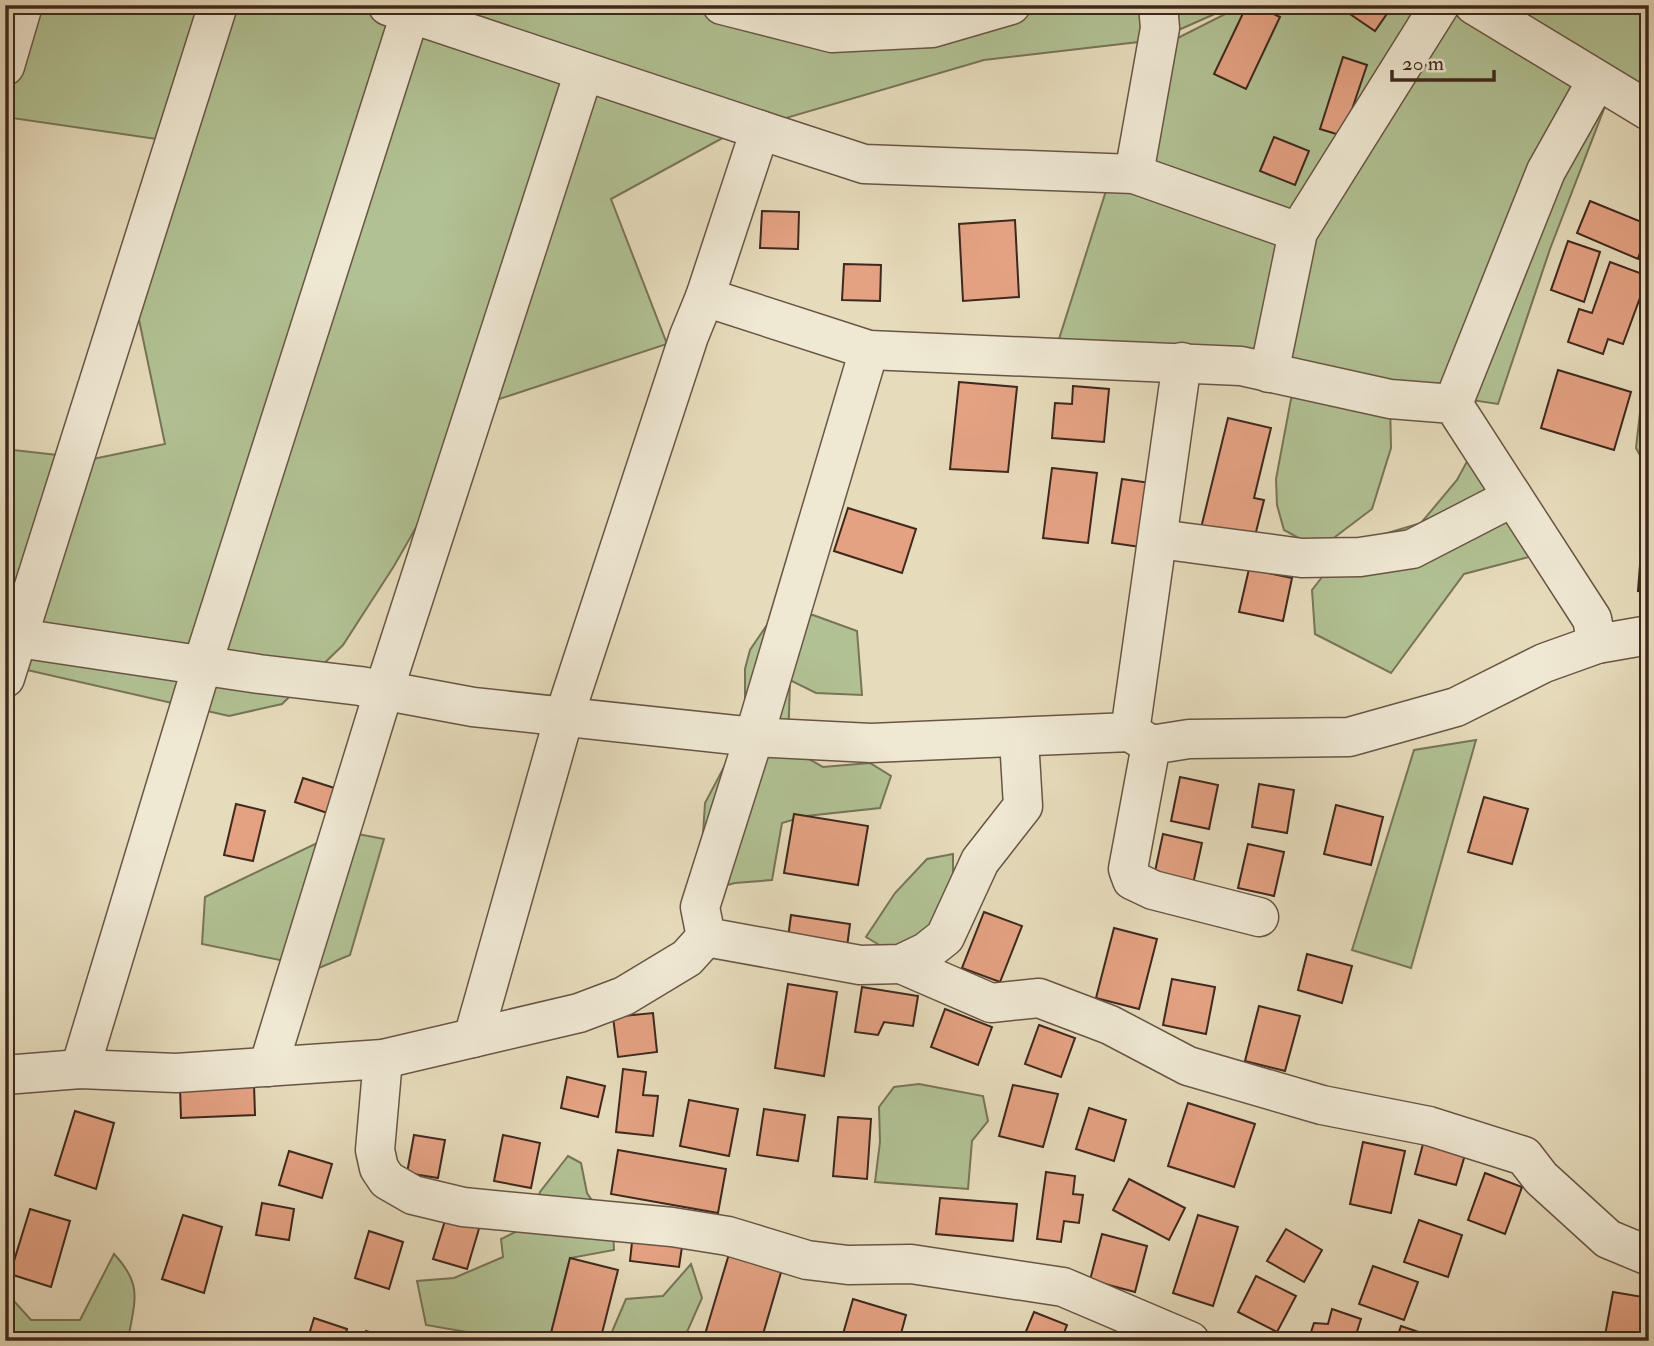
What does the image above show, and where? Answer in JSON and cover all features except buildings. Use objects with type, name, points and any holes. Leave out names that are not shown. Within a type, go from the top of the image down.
[{"type":"street","points":[[5,66],[23,5]]},
{"type":"street","points":[[5,678],[12,637],[218,5]]},
{"type":"street","points":[[722,5],[832,33],[932,28],[1011,5]]},
{"type":"street","points":[[1134,174],[1160,28],[1158,5]]},
{"type":"street","points":[[1269,373],[1297,232],[1440,5]]},
{"type":"street","points":[[1475,5],[1649,111]]},
{"type":"street","points":[[80,1069],[398,10],[864,164],[1134,174],[1297,232]]},
{"type":"street","points":[[268,1067],[384,690],[583,72]]},
{"type":"street","points":[[1453,404],[1546,171],[1597,80]]},
{"type":"street","points":[[473,1038],[564,717],[689,336],[705,297],[760,130]]},
{"type":"street","points":[[705,297],[869,350],[1241,366],[1390,399],[1453,404]]},
{"type":"street","points":[[706,937],[700,907],[754,737],[869,350]]},
{"type":"street","points":[[1182,362],[1159,539],[1128,869],[1132,880],[1153,890],[1259,917]]},
{"type":"street","points":[[1453,404],[1592,619],[1597,644]]},
{"type":"street","points":[[1159,539],[1302,558],[1360,557],[1412,550],[1513,497]]},
{"type":"street","points":[[12,637],[384,690],[473,707],[754,737],[870,743],[1019,739],[1090,732],[1140,739],[1349,737],[1456,707],[1544,663],[1597,644],[1649,635]]},
{"type":"street","points":[[901,964],[926,952],[945,937],[980,861],[1023,806],[1019,739]]},
{"type":"street","points":[[5,1075],[80,1069],[164,1074],[383,1059],[579,1013],[624,996],[687,958],[706,937]]},
{"type":"street","points":[[706,937],[848,963],[901,964],[991,1003],[1038,998],[1111,1026],[1188,1066],[1322,1105],[1429,1126],[1524,1156],[1541,1178],[1608,1239],[1649,1256]]},
{"type":"street","points":[[383,1059],[375,1150],[379,1168],[387,1180],[413,1195],[463,1207],[672,1227],[727,1236],[807,1260],[848,1265],[911,1264],[1063,1287],[1185,1340]]},
{"type":"green space","points":[[5,5],[1235,5],[1156,40],[984,60],[728,135],[611,199],[667,344],[487,403],[394,566],[343,645],[282,704],[229,716],[5,665],[5,449],[93,459],[165,444],[138,315],[157,139],[5,117]]},
{"type":"green space","points":[[1243,5],[1649,5],[1649,107],[1609,96],[1550,249],[1498,404],[1059,339],[1150,52]]},
{"type":"green space","points":[[1649,379],[1649,472],[1636,448],[1642,395]]},
{"type":"green space","points":[[1308,383],[1390,399],[1391,448],[1372,509],[1319,549],[1284,530],[1277,505],[1276,479],[1291,399]]},
{"type":"green space","points":[[1483,432],[1563,548],[1464,574],[1391,673],[1315,634],[1312,590],[1347,545],[1421,523],[1457,480]]},
{"type":"green space","points":[[813,615],[857,631],[862,695],[816,693],[790,680],[788,747],[823,767],[870,763],[891,776],[880,808],[806,816],[782,823],[772,880],[735,883],[711,889],[701,866],[705,803],[732,752],[745,710],[745,669],[750,650],[771,619]]},
{"type":"green space","points":[[1476,740],[1411,968],[1352,950],[1414,750]]},
{"type":"green space","points":[[342,831],[384,839],[350,955],[319,968],[202,944],[205,897]]},
{"type":"green space","points":[[953,854],[953,897],[925,939],[886,949],[866,937],[895,893],[927,859]]},
{"type":"green space","points":[[919,1084],[983,1096],[988,1121],[972,1141],[968,1189],[875,1182],[880,1142],[879,1107],[894,1087]]},
{"type":"green space","points":[[568,1156],[581,1163],[587,1193],[613,1231],[614,1250],[570,1258],[549,1341],[519,1341],[426,1325],[417,1281],[454,1278],[503,1257],[501,1239],[532,1224],[540,1192]]},
{"type":"green space","points":[[114,1254],[130,1275],[133,1285],[134,1304],[128,1341],[5,1341],[5,1291],[31,1320],[80,1320]]},
{"type":"green space","points":[[691,1264],[702,1298],[683,1341],[608,1341],[626,1299],[663,1296]]}]
